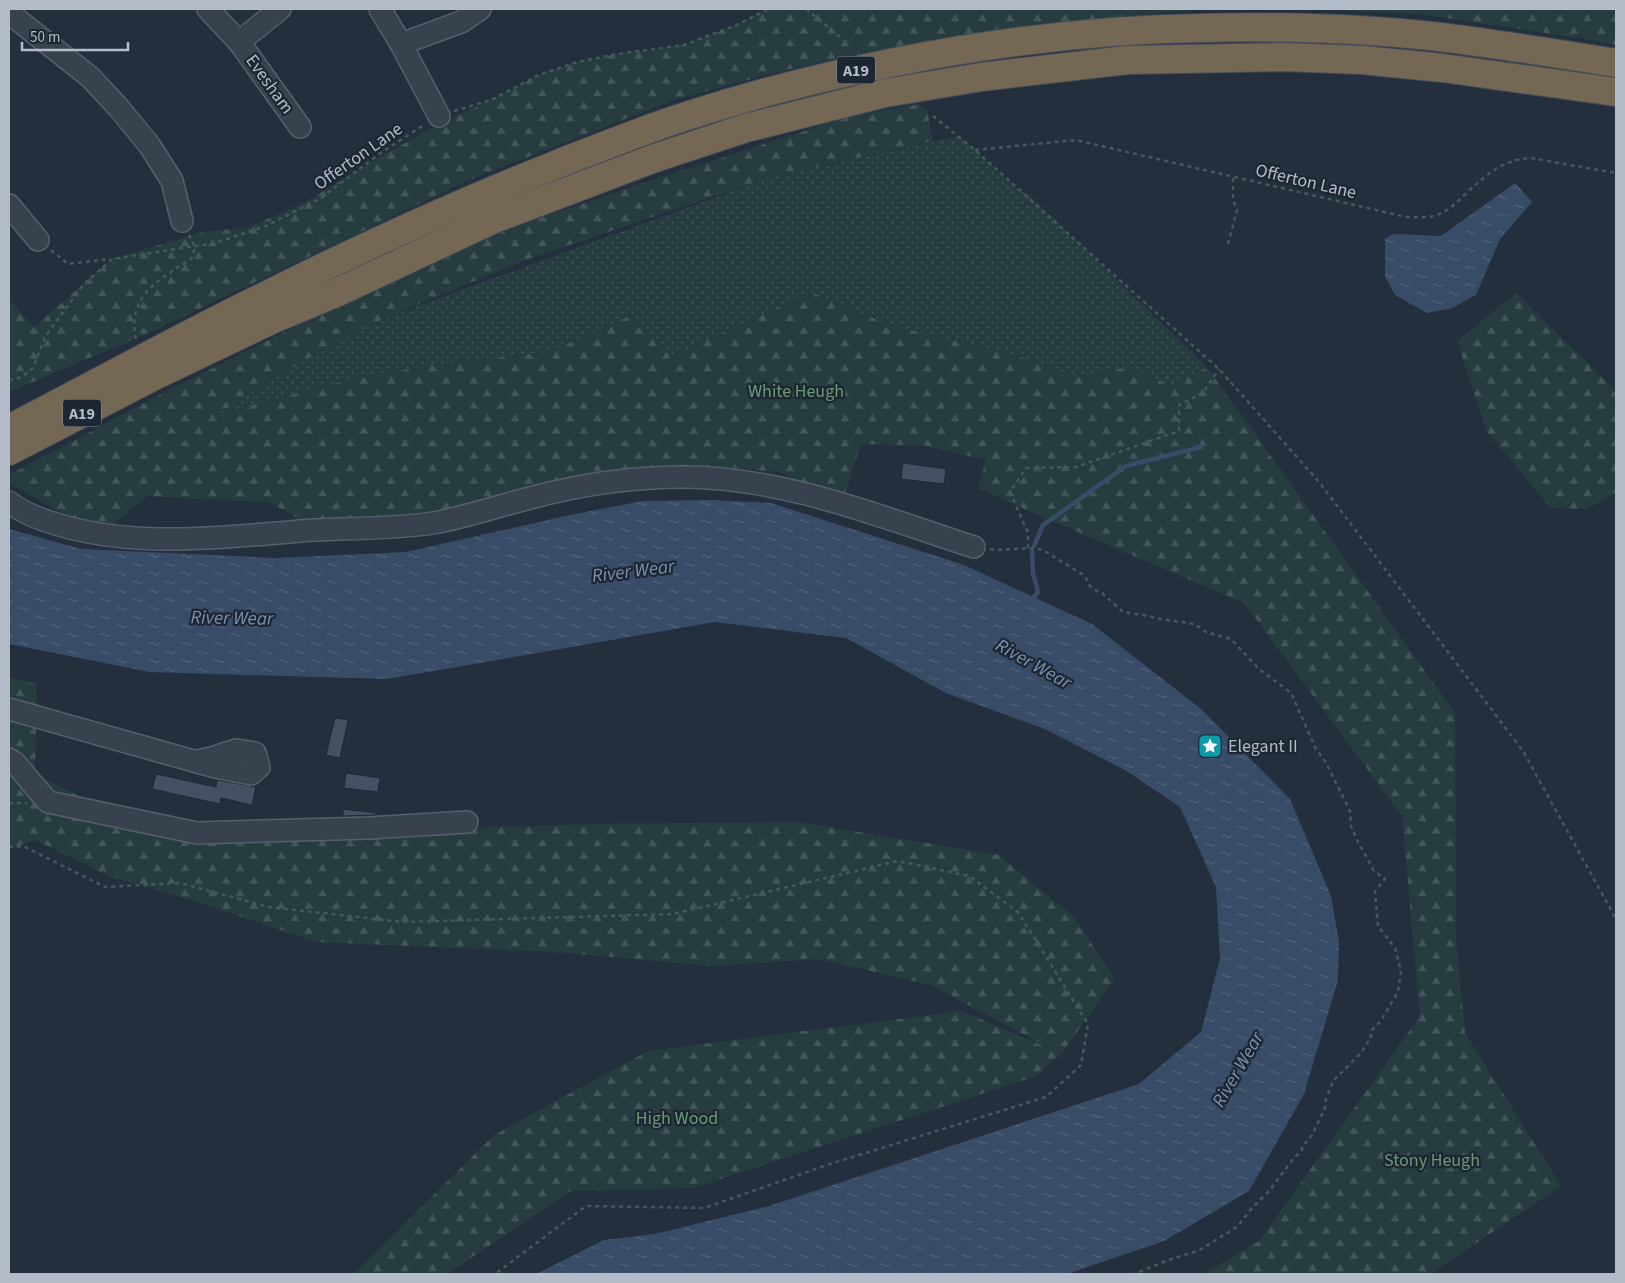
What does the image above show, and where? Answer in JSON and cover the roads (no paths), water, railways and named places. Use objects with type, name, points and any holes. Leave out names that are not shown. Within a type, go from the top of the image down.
[{"type":"highway","name":"A19","points":[[9,429],[147,359],[264,296],[462,203],[641,131],[728,103],[808,81],[900,61],[1043,38],[1113,32],[1199,28],[1286,27],[1365,30],[1448,38],[1616,63]]},
{"type":"highway","name":"A19","points":[[9,451],[147,359],[575,188],[655,158],[746,128],[885,93],[981,77],[1127,60],[1275,57],[1362,60],[1444,68],[1616,92]]},
{"type":"street","name":"Evesham","points":[[208,9],[239,42],[300,127]]},
{"type":"street","name":"Evesham","points":[[239,42],[280,9]]},
{"type":"street","points":[[380,9],[439,116]]},
{"type":"street","points":[[401,44],[461,22],[480,9]]},
{"type":"street","points":[[9,13],[90,77],[125,115],[150,146],[172,181],[182,221]]},
{"type":"street","points":[[9,206],[38,240]]},
{"type":"street","points":[[9,502],[44,521],[86,533],[168,540],[359,527],[404,526],[435,522],[569,489],[659,478],[688,477],[751,484],[809,495],[974,547]]},
{"type":"street","points":[[9,709],[196,761]]},
{"type":"street","points":[[12,761],[48,802],[196,833],[369,828],[467,822]]},
{"type":"water","points":[[1515,183],[1532,202],[1500,239],[1476,295],[1452,308],[1427,313],[1395,295],[1385,276],[1385,239],[1393,234],[1441,236]]},
{"type":"water","name":"River Wear","points":[[712,500],[771,503],[964,565],[1092,624],[1201,709],[1290,799],[1331,896],[1339,942],[1338,980],[1304,1094],[1249,1191],[1164,1241],[1067,1274],[536,1274],[604,1240],[655,1234],[769,1206],[1139,1084],[1201,1032],[1220,959],[1216,887],[1180,807],[1125,770],[1045,729],[946,693],[846,638],[715,622],[387,679],[150,672],[9,644],[9,529],[81,549],[275,558],[406,552],[570,515],[643,501]]},
{"type":"waterway","points":[[1034,546],[1043,525],[1126,466],[1201,447]]},
{"type":"waterway","points":[[1031,601],[1038,592],[1033,573],[1032,551]]},
{"type":"place","name":"Elegant II","points":[[1210,746]]},
{"type":"park label","name":"White Heugh","points":[[796,391]]},
{"type":"park label","name":"High Wood","points":[[677,1118]]},
{"type":"park label","name":"Stony Heugh","points":[[1432,1160]]}]
